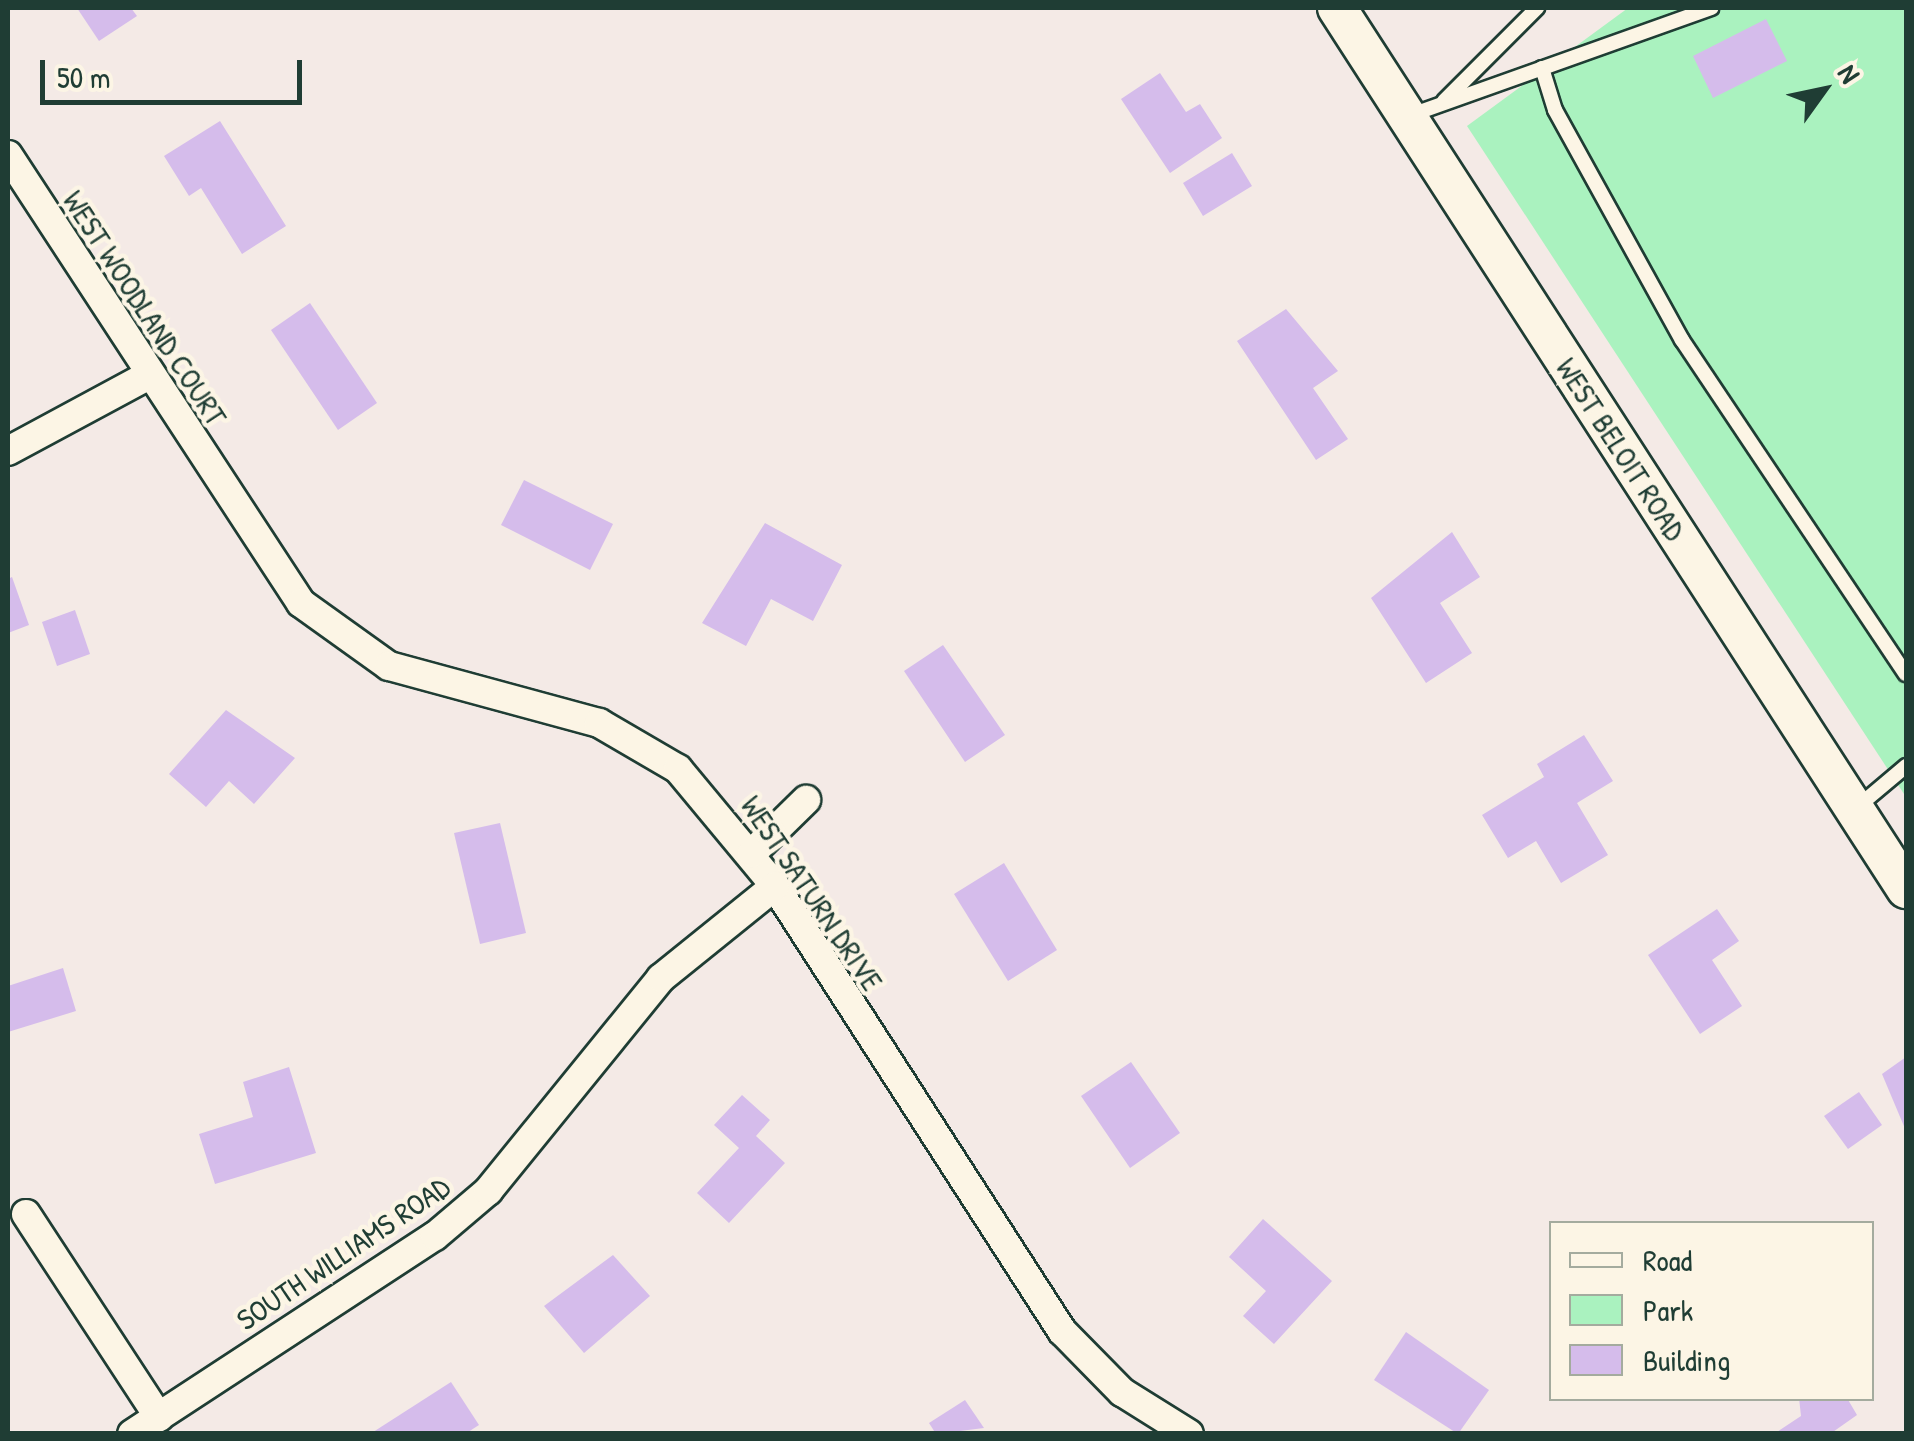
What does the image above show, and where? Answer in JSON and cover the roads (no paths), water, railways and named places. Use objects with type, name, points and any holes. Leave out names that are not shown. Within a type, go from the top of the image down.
[{"type":"main road","name":"WEST BELOIT ROAD","points":[[1338,8],[1424,111],[1906,889]]},
{"type":"street","name":"WEST WOODLAND COURT","points":[[8,155],[227,496]]},
{"type":"street","points":[[8,451],[68,427],[148,375]]},
{"type":"street","name":"WEST SATURN DRIVE","points":[[227,496],[301,603],[345,642],[389,666],[599,724],[644,745],[678,769],[752,853],[1062,1331],[1122,1392],[1189,1434]]},
{"type":"street","points":[[752,853],[806,800]]},
{"type":"street","name":"SOUTH WILLIAMS ROAD","points":[[132,1434],[488,1191],[661,978],[774,886]]},
{"type":"street","points":[[26,1214],[158,1417]]},
{"type":"lane","points":[[1424,111],[1538,8]]},
{"type":"lane","points":[[1424,111],[1712,8]]},
{"type":"lane","points":[[1542,68],[1555,110],[1682,340],[1906,674]]},
{"type":"lane","points":[[1855,810],[1906,766]]}]
